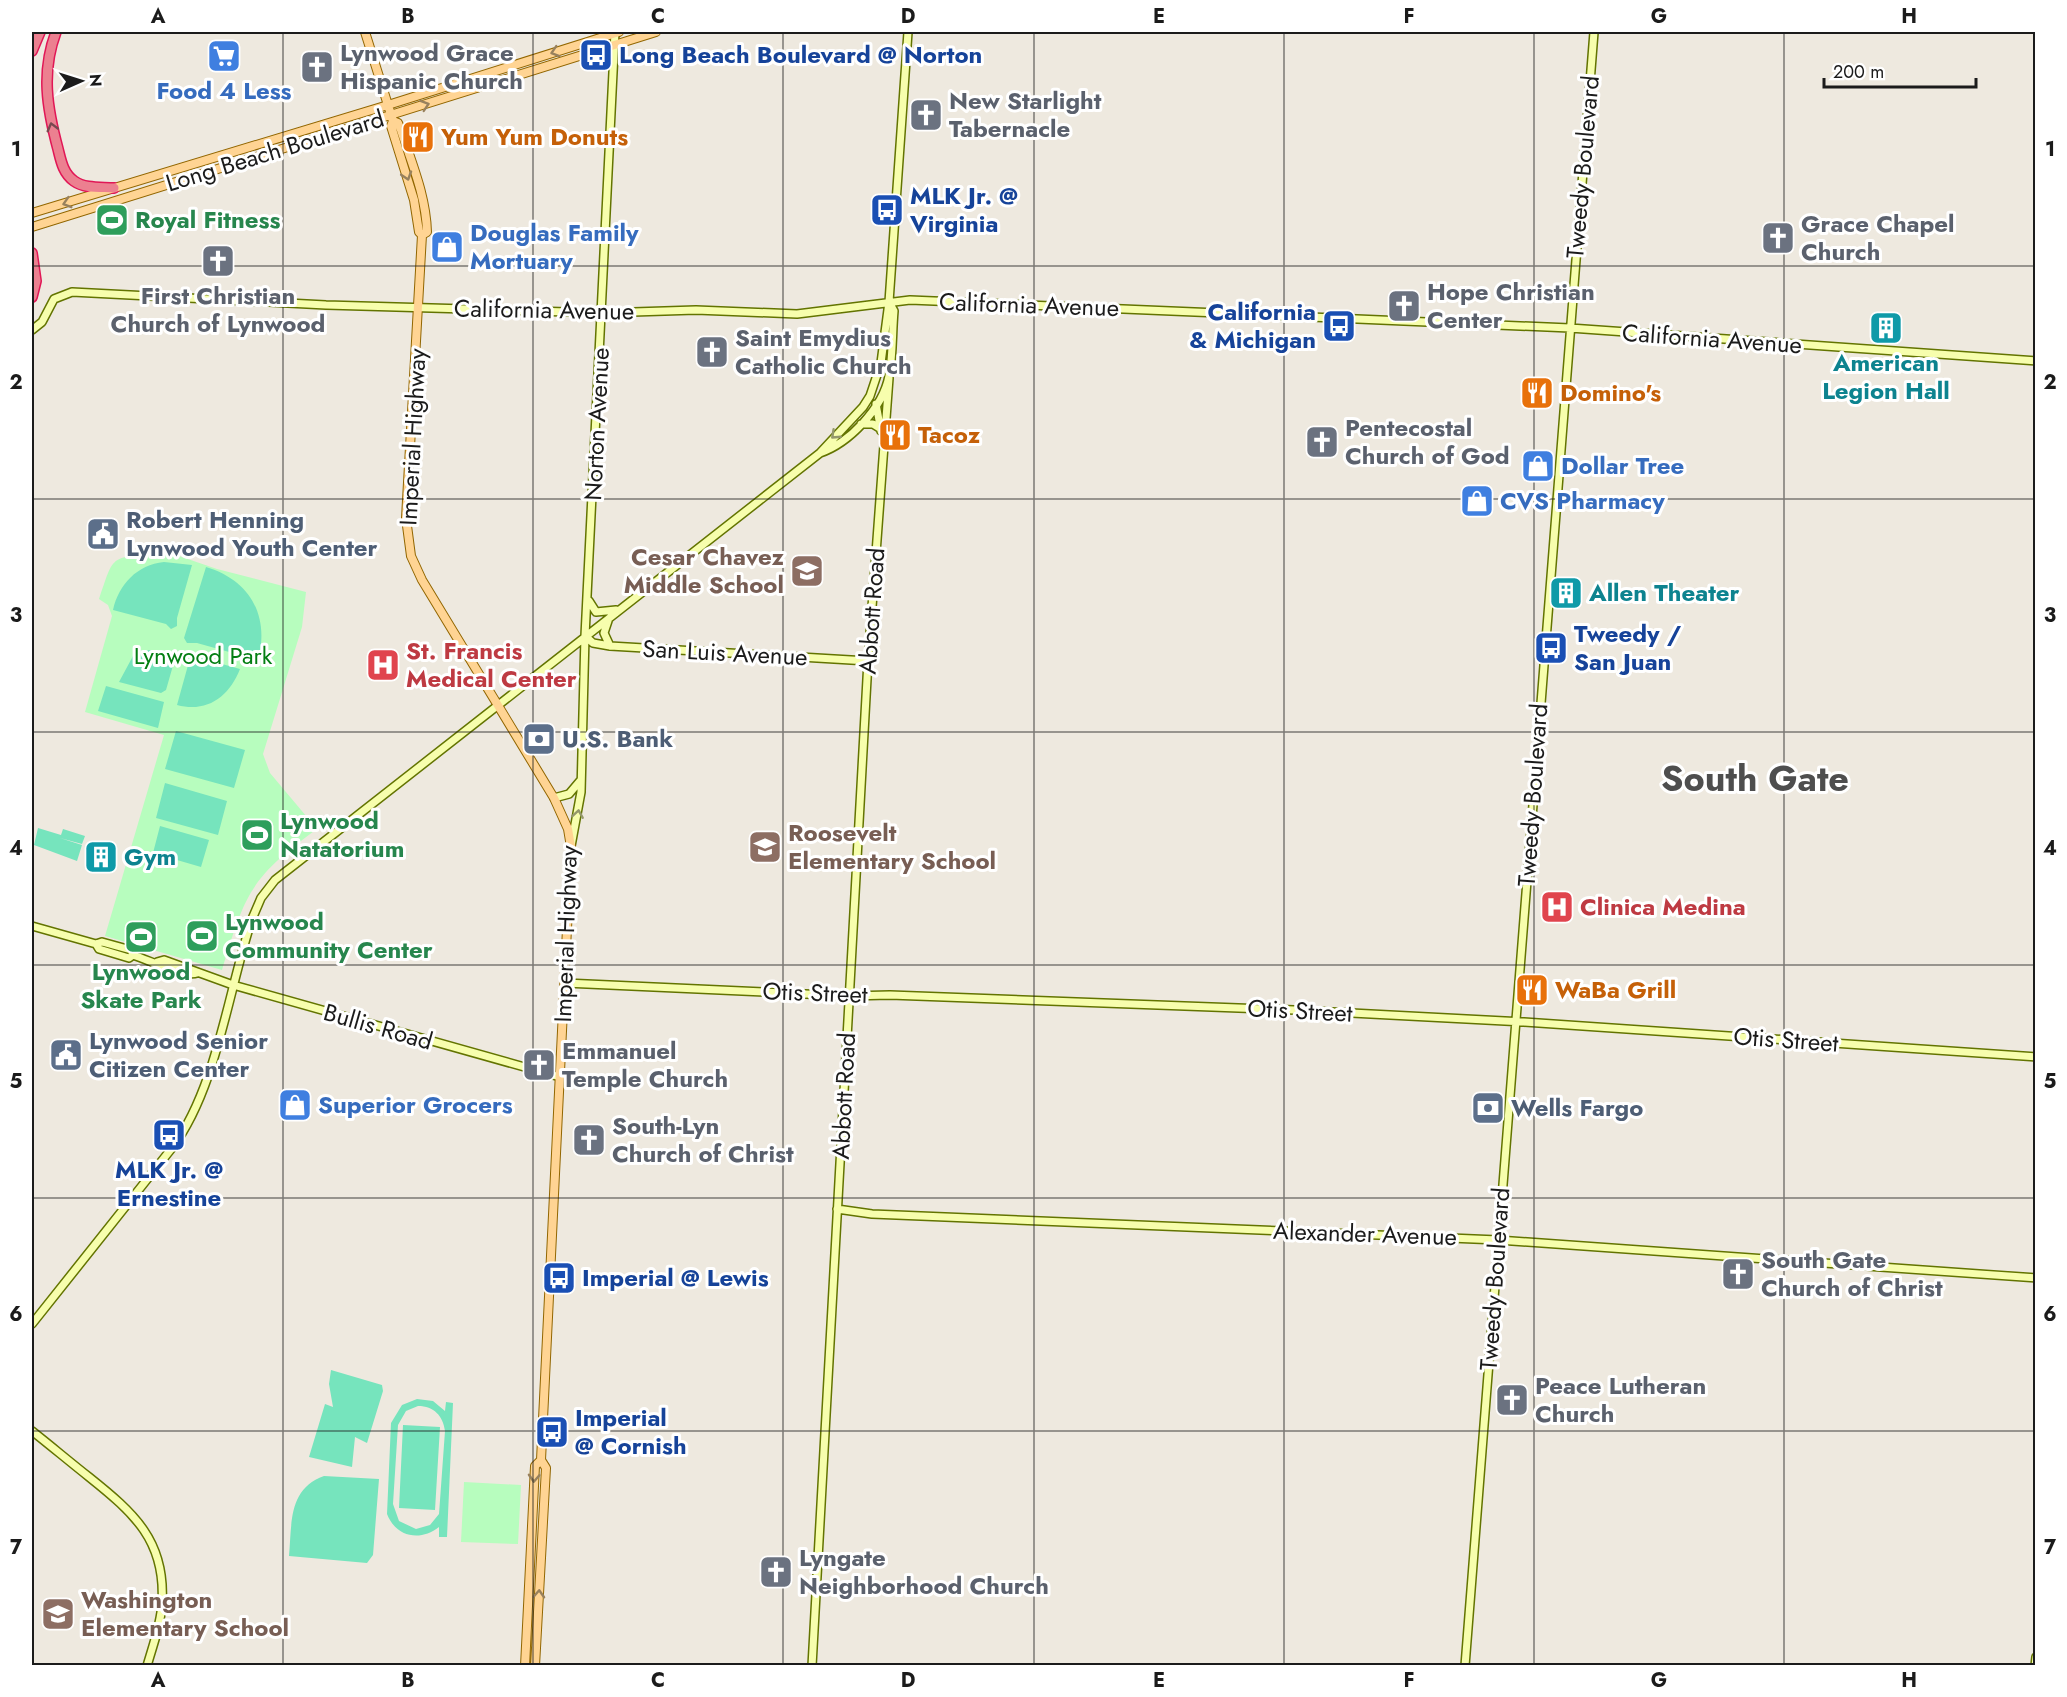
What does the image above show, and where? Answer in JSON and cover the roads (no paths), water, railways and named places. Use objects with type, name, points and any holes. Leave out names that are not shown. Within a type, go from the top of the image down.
[{"type":"highway","points":[[32,51],[40,32]]},
{"type":"highway","points":[[56,32],[47,65],[46,100],[64,170],[73,180],[86,186],[114,188]]},
{"type":"highway","points":[[32,253],[36,281],[32,297]]},
{"type":"main road","name":"Imperial Highway","points":[[365,32],[392,118],[398,123],[422,190],[427,232],[422,236],[406,518],[409,544],[422,580],[554,798],[565,820],[571,847],[541,1460],[546,1468],[535,1665]]},
{"type":"main road","name":"Long Beach Boulevard","points":[[32,213],[388,105],[617,32]]},
{"type":"main road","name":"Norton Avenue","points":[[571,847],[578,819],[581,792],[585,636],[617,32]]},
{"type":"main road","name":"Long Beach Boulevard","points":[[32,226],[226,164],[392,118],[652,32]]},
{"type":"main road","points":[[32,1324],[172,1148],[192,1118],[206,1080],[252,919],[261,898],[275,880],[819,453],[870,396],[881,363],[889,302],[908,32]]},
{"type":"main road","name":"Tweedy Boulevard","points":[[1466,1665],[1594,32]]},
{"type":"main road","name":"California Avenue","points":[[32,330],[38,325],[54,299],[72,292],[419,308],[602,313],[696,310],[797,315],[910,300],[1570,328],[2036,362]]},
{"type":"main road","name":"Abbott Road","points":[[812,1665],[868,661],[894,311],[889,302]]},
{"type":"main road","points":[[819,453],[831,449],[861,424],[877,404],[889,378]]},
{"type":"main road","points":[[870,396],[877,404]]},
{"type":"main road","name":"Abbott Road","points":[[877,404],[882,454]]},
{"type":"main road","points":[[861,424],[873,424],[881,429]]},
{"type":"main road","points":[[588,586],[590,602],[596,612],[605,613],[621,609]]},
{"type":"main road","points":[[609,618],[604,633],[610,646]]},
{"type":"main road","name":"San Luis Avenue","points":[[585,636],[593,643],[610,646],[868,661]]},
{"type":"main road","points":[[554,798],[569,794],[580,781]]},
{"type":"main road","name":"Bullis Road","points":[[32,926],[96,944],[102,942],[131,950],[133,956],[157,962],[164,960],[193,968],[197,973],[233,985],[560,1077]]},
{"type":"main road","name":"Otis Street","points":[[564,983],[849,996],[890,995],[1294,1010],[1516,1022],[2036,1058]]},
{"type":"main road","name":"Alexander Avenue","points":[[837,1209],[872,1214],[1498,1240],[2036,1278]]},
{"type":"main road","points":[[32,1431],[119,1501],[136,1518],[150,1538],[162,1574],[162,1604],[147,1665]]},
{"type":"main road","name":"Imperial Highway","points":[[525,1665],[535,1466],[541,1460]]},
{"type":"main road","points":[[2035,1665],[2036,1657]]},
{"type":"place","name":"Long Beach Boulevard @ Norton","points":[[596,55]]},
{"type":"place","name":"Food 4 Less","points":[[224,56]]},
{"type":"place","name":"Lynwood Grace Hispanic Church","points":[[317,67]]},
{"type":"place","name":"New Starlight Tabernacle","points":[[926,115]]},
{"type":"place","name":"Yum Yum Donuts","points":[[418,137]]},
{"type":"place","name":"MLK Jr. @ Virginia","points":[[887,210]]},
{"type":"place","name":"Royal Fitness","points":[[112,220]]},
{"type":"place","name":"Grace Chapel Church","points":[[1778,238]]},
{"type":"place","name":"Douglas Family Mortuary","points":[[447,247]]},
{"type":"place","name":"First Christian Church of Lynwood","points":[[218,261]]},
{"type":"place","name":"Hope Christian Center","points":[[1404,306]]},
{"type":"place","name":"California & Michigan","points":[[1339,326]]},
{"type":"place","name":"American Legion Hall","points":[[1886,328]]},
{"type":"place","name":"Saint Emydius Catholic Church","points":[[712,352]]},
{"type":"place","name":"Domino's","points":[[1537,393]]},
{"type":"place","name":"Tacoz","points":[[895,435]]},
{"type":"place","name":"Pentecostal Church of God","points":[[1322,442]]},
{"type":"place","name":"Dollar Tree","points":[[1538,466]]},
{"type":"place","name":"CVS Pharmacy","points":[[1477,501]]},
{"type":"place","name":"Robert Henning Lynwood Youth Center","points":[[103,534]]},
{"type":"place","name":"Cesar Chavez Middle School","points":[[807,571]]},
{"type":"place","name":"Allen Theater","points":[[1566,593]]},
{"type":"place","name":"Tweedy / San Juan","points":[[1551,648]]},
{"type":"place","name":"St. Francis Medical Center","points":[[383,665]]},
{"type":"place","name":"U.S. Bank","points":[[539,739]]},
{"type":"place","name":"Lynwood Natatorium","points":[[257,835]]},
{"type":"place","name":"Roosevelt Elementary School","points":[[765,847]]},
{"type":"place","name":"Gym","points":[[101,857]]},
{"type":"place","name":"Clinica Medina","points":[[1557,907]]},
{"type":"place","name":"Lynwood Community Center","points":[[202,936]]},
{"type":"place","name":"Lynwood Skate Park","points":[[141,937]]},
{"type":"place","name":"WaBa Grill","points":[[1532,990]]},
{"type":"place","name":"Lynwood Senior Citizen Center","points":[[66,1055]]},
{"type":"place","name":"Emmanuel Temple Church","points":[[539,1065]]},
{"type":"place","name":"Superior Grocers","points":[[295,1105]]},
{"type":"place","name":"Wells Fargo","points":[[1488,1108]]},
{"type":"place","name":"MLK Jr. @ Ernestine","points":[[169,1135]]},
{"type":"place","name":"South-Lyn Church of Christ","points":[[589,1140]]},
{"type":"place","name":"South Gate Church of Christ","points":[[1738,1274]]},
{"type":"place","name":"Imperial @ Lewis","points":[[559,1278]]},
{"type":"place","name":"Peace Lutheran Church","points":[[1512,1400]]},
{"type":"place","name":"Imperial @ Cornish","points":[[552,1432]]},
{"type":"place","name":"Lyngate Neighborhood Church","points":[[776,1572]]},
{"type":"place","name":"Washington Elementary School","points":[[58,1614]]},
{"type":"district","name":"South Gate","points":[[1755,778]]},
{"type":"park label","name":"Lynwood Park","points":[[203,656]]}]
